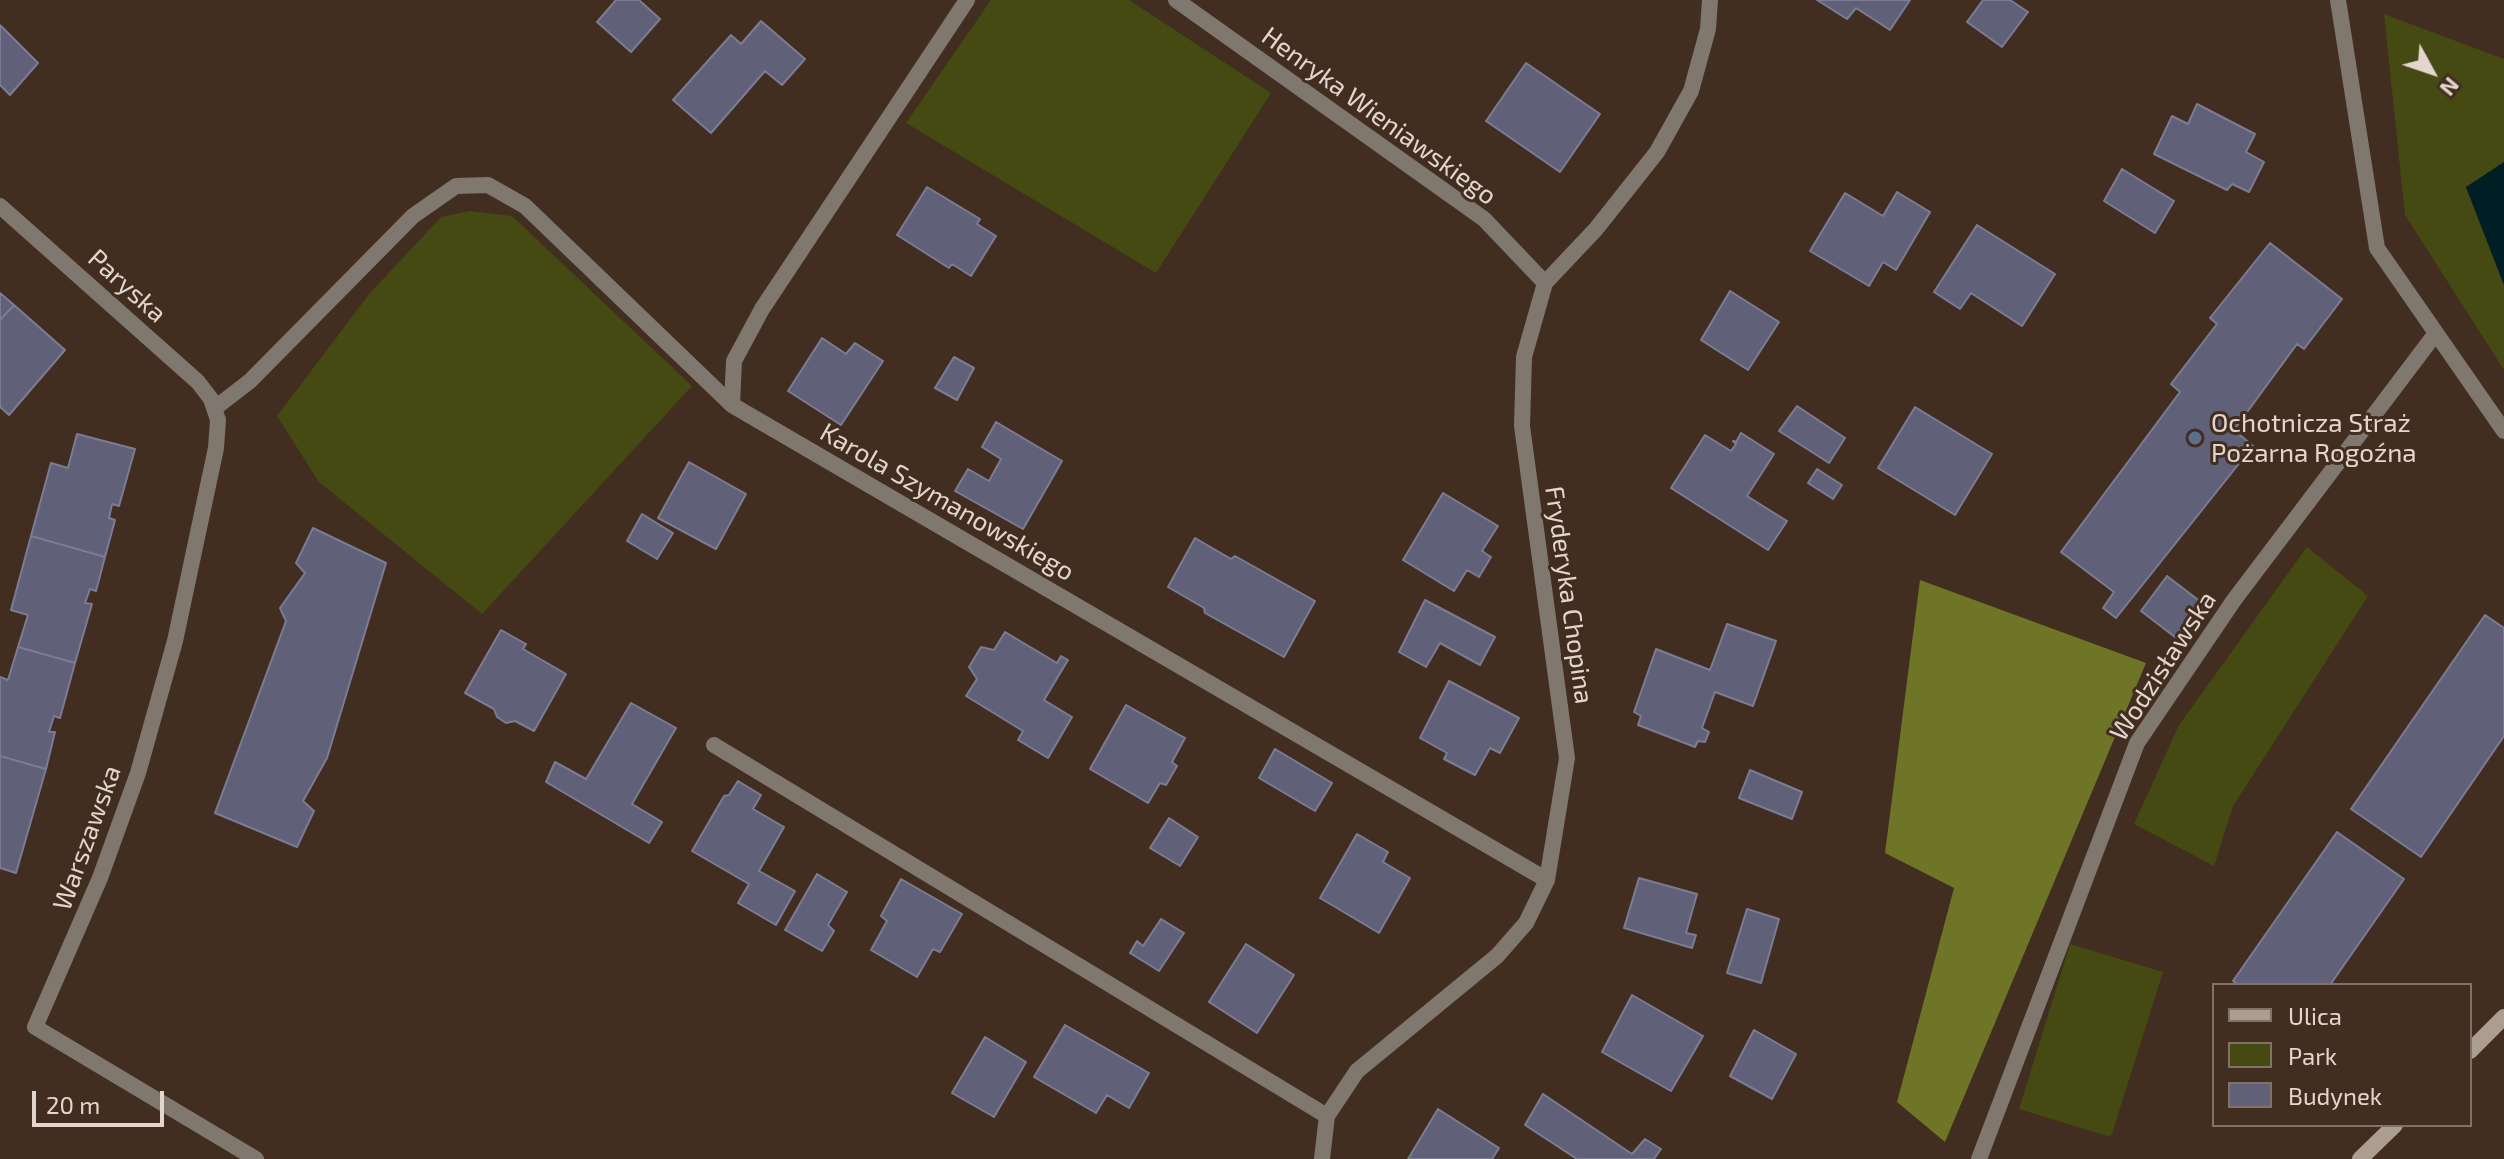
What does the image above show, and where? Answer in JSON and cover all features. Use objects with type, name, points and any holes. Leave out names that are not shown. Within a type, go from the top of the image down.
[{"type":"main road","points":[[2472,1049],[2504,1017]]},
{"type":"main road","points":[[2360,1159],[2393,1127]]},
{"type":"street","points":[[732,405],[734,361],[762,309],[967,0]]},
{"type":"street","name":"Henryka Wieniawskiego","points":[[1176,0],[1484,219],[1545,283]]},
{"type":"street","name":"Fryderyka Chopina","points":[[1322,1159],[1327,1116],[1357,1071],[1497,956],[1526,923],[1547,880],[1567,758],[1522,426],[1524,357],[1545,283],[1596,229],[1657,152],[1691,91],[1708,29],[1710,0]]},
{"type":"street","points":[[2338,0],[2377,248],[2504,431]]},
{"type":"street","name":"Karola Szymanowskiego","points":[[215,408],[250,381],[413,216],[456,186],[488,185],[525,206],[732,405],[1547,880]]},
{"type":"street","name":"Paryska","points":[[0,206],[198,382],[215,408]]},
{"type":"street","name":"Wodzisławska","points":[[1979,1159],[2137,743],[2234,600],[2436,333]]},
{"type":"street","name":"Warszawska","points":[[215,408],[218,420],[216,448],[178,627],[157,708],[100,878],[35,1027],[256,1159]]},
{"type":"street","points":[[714,745],[1327,1116]]},
{"type":"green space","points":[[991,0],[1129,0],[1271,93],[1156,273],[906,123]]},
{"type":"green space","points":[[2384,14],[2504,59],[2504,162],[2466,188],[2504,285],[2504,370],[2405,215]]},
{"type":"green space","points":[[470,211],[512,216],[692,386],[482,614],[319,482],[277,416],[370,293],[441,217]]},
{"type":"green space","points":[[2307,547],[2368,596],[2233,806],[2214,866],[2134,824],[2179,725]]},
{"type":"green space","points":[[1920,580],[2146,663],[1945,1142],[1897,1102],[1954,888],[1885,853]]},
{"type":"green space","points":[[2070,944],[2163,972],[2111,1137],[2019,1109]]},
{"type":"water","points":[[2504,162],[2504,285],[2466,187]]},
{"type":"building","points":[[616,0],[639,0],[660,19],[631,52],[597,22]]},
{"type":"building","points":[[1817,0],[1910,0],[1890,30],[1856,8],[1847,19]]},
{"type":"building","points":[[1983,0],[2010,0],[2028,12],[2002,47],[1967,22]]},
{"type":"building","points":[[761,21],[805,59],[782,85],[765,71],[711,133],[673,100],[731,35],[741,44]]},
{"type":"building","points":[[0,25],[38,63],[10,95],[0,85]]},
{"type":"building","points":[[1526,63],[1600,114],[1560,172],[1486,121]]},
{"type":"building","points":[[2197,104],[2255,134],[2246,152],[2264,162],[2249,192],[2232,184],[2227,190],[2154,154],[2172,116],[2188,124]]},
{"type":"building","points":[[2122,169],[2174,201],[2155,233],[2104,201]]},
{"type":"building","points":[[927,187],[980,219],[977,224],[996,236],[971,276],[952,264],[949,268],[897,235]]},
{"type":"building","points":[[1897,192],[1930,212],[1896,270],[1883,262],[1869,286],[1810,251],[1845,193],[1883,216]]},
{"type":"building","points":[[1977,225],[2055,274],[2022,326],[1971,293],[1960,309],[1934,292]]},
{"type":"building","name":"Ochotnicza Straż Pożarna Rogoźna","points":[[2270,243],[2342,299],[2304,349],[2297,344],[2234,430],[2253,446],[2116,618],[2103,608],[2114,592],[2061,552],[2180,392],[2171,384],[2217,324],[2210,318]]},
{"type":"building","points":[[1730,291],[1779,322],[1748,370],[1701,340]]},
{"type":"building","points":[[0,293],[14,305],[0,320]]},
{"type":"building","points":[[14,305],[65,350],[9,415],[0,407],[0,320]]},
{"type":"building","points":[[822,338],[846,354],[855,343],[883,361],[841,425],[788,391]]},
{"type":"building","points":[[954,357],[974,368],[957,400],[935,388]]},
{"type":"building","points":[[1797,406],[1845,438],[1829,463],[1779,431]]},
{"type":"building","points":[[1915,407],[1992,454],[1955,515],[1878,468]]},
{"type":"building","points":[[996,422],[1062,461],[1023,529],[955,491],[968,469],[989,481],[1001,459],[982,447]]},
{"type":"building","points":[[1741,433],[1774,454],[1747,496],[1787,521],[1768,550],[1671,488],[1705,435],[1731,451],[1736,444],[1733,441],[1736,442]]},
{"type":"building","points":[[77,434],[135,449],[119,506],[112,504],[109,518],[115,520],[105,557],[31,536],[51,463],[68,468]]},
{"type":"building","points":[[689,462],[746,494],[716,549],[658,518]]},
{"type":"building","points":[[1817,469],[1842,485],[1833,499],[1808,483]]},
{"type":"building","points":[[1443,493],[1498,526],[1482,551],[1491,557],[1479,577],[1467,570],[1454,591],[1403,560]]},
{"type":"building","points":[[642,514],[673,533],[657,559],[627,541]]},
{"type":"building","points":[[313,528],[386,563],[327,758],[303,801],[314,811],[297,847],[215,813],[286,621],[280,608],[305,573],[296,563]]},
{"type":"building","points":[[31,536],[105,557],[96,591],[90,589],[85,603],[92,604],[75,663],[18,647],[28,615],[11,610]]},
{"type":"building","points":[[1195,538],[1231,559],[1235,556],[1315,601],[1284,657],[1205,613],[1204,608],[1168,587]]},
{"type":"building","points":[[2167,576],[2210,609],[2184,644],[2141,611]]},
{"type":"building","points":[[1425,600],[1495,637],[1480,665],[1440,643],[1426,667],[1399,652]]},
{"type":"building","points":[[2485,615],[2504,628],[2504,736],[2421,857],[2351,809]]},
{"type":"building","points":[[1727,624],[1776,641],[1753,706],[1715,692],[1702,728],[1709,732],[1705,742],[1698,741],[1695,747],[1638,725],[1641,716],[1634,712],[1656,649],[1710,670]]},
{"type":"building","points":[[501,630],[526,644],[523,649],[566,674],[534,731],[515,721],[506,723],[497,717],[494,709],[465,693]]},
{"type":"building","points":[[1005,632],[1057,663],[1061,656],[1068,660],[1044,700],[1072,717],[1048,758],[1018,740],[1023,731],[966,696],[977,679],[969,667],[981,647],[994,650]]},
{"type":"building","points":[[18,647],[75,663],[60,718],[54,716],[49,732],[55,732],[46,769],[0,756],[0,677],[8,680]]},
{"type":"building","points":[[1449,681],[1519,718],[1500,753],[1490,748],[1475,775],[1444,759],[1447,753],[1420,738]]},
{"type":"building","points":[[631,703],[676,728],[632,804],[662,822],[649,843],[546,782],[555,762],[586,779]]},
{"type":"building","points":[[1126,705],[1185,738],[1172,762],[1177,766],[1166,785],[1160,783],[1148,803],[1090,769]]},
{"type":"building","points":[[1275,749],[1332,783],[1315,811],[1259,778]]},
{"type":"building","points":[[0,756],[46,769],[16,873],[0,868]]},
{"type":"building","points":[[1750,770],[1802,792],[1792,819],[1739,798]]},
{"type":"building","points":[[738,781],[761,795],[753,809],[784,827],[759,871],[795,891],[776,925],[738,903],[749,884],[692,851],[724,796],[729,795]]},
{"type":"building","points":[[1169,818],[1198,837],[1180,866],[1150,848]]},
{"type":"building","points":[[2337,832],[2404,879],[2331,983],[2233,981]]},
{"type":"building","points":[[1357,834],[1388,852],[1383,862],[1410,878],[1379,933],[1320,898]]},
{"type":"building","points":[[817,874],[847,892],[828,925],[834,931],[822,951],[785,930]]},
{"type":"building","points":[[1639,878],[1697,894],[1686,933],[1696,935],[1692,948],[1624,928]]},
{"type":"building","points":[[901,879],[962,914],[940,952],[933,949],[917,977],[871,950],[887,921],[881,916]]},
{"type":"building","points":[[1747,909],[1779,919],[1761,983],[1727,973]]},
{"type":"building","points":[[1161,919],[1184,933],[1159,971],[1130,953],[1137,941],[1143,946]]},
{"type":"building","points":[[1246,944],[1294,975],[1257,1033],[1209,1002]]},
{"type":"building","points":[[1632,995],[1703,1036],[1671,1091],[1602,1052]]},
{"type":"building","points":[[1065,1025],[1149,1073],[1129,1108],[1107,1095],[1096,1113],[1034,1077]]},
{"type":"building","points":[[1754,1030],[1796,1054],[1772,1099],[1730,1076]]},
{"type":"building","points":[[985,1037],[1026,1062],[994,1117],[952,1093]]},
{"type":"building","points":[[1543,1094],[1632,1154],[1645,1139],[1661,1149],[1654,1159],[1577,1159],[1525,1125]]},
{"type":"building","points":[[1438,1109],[1499,1148],[1492,1159],[1408,1159]]},
{"type":"place","name":"Ochotnicza Straż Pożarna Rogoźna","points":[[2195,438]]}]
